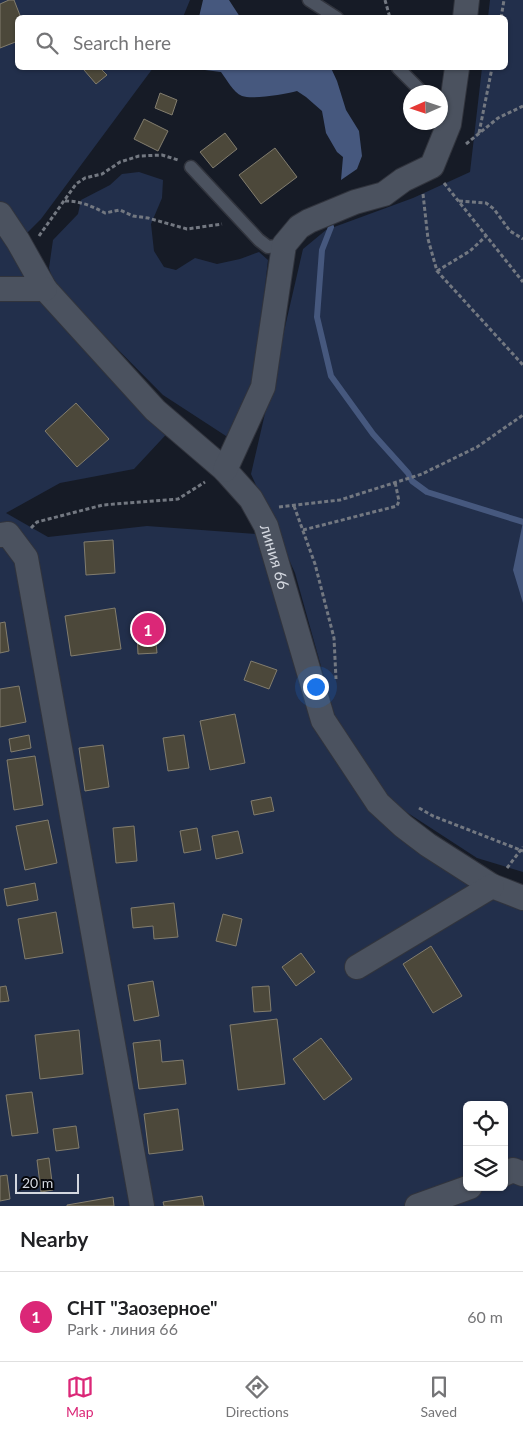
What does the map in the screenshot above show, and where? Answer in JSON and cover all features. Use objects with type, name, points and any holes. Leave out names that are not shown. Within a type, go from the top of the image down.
[{"type":"street","points":[[464,15],[467,0]]},
{"type":"street","points":[[448,100],[456,70]]},
{"type":"street","points":[[224,470],[263,387],[284,245],[299,227],[309,221],[355,202],[384,194],[430,162],[446,130]]},
{"type":"street","name":"линия 66","points":[[0,214],[45,289],[155,410],[224,470],[251,499],[266,526],[324,720],[378,803],[403,826],[428,845],[492,886],[523,898]]},
{"type":"street","points":[[0,289],[45,289]]},
{"type":"street","points":[[8,540],[26,558],[142,1206]]},
{"type":"street","points":[[357,967],[492,886]]},
{"type":"street","points":[[508,1172],[513,1170],[523,1174]]},
{"type":"street","points":[[417,1206],[463,1190]]},
{"type":"lane","points":[[309,0],[332,15]]},
{"type":"lane","points":[[400,70],[415,85]]},
{"type":"lane","points":[[191,167],[259,240],[268,247],[284,245]]},
{"type":"path","points":[[385,0],[389,15]]},
{"type":"path","points":[[502,15],[504,0]]},
{"type":"path","points":[[479,134],[492,70]]},
{"type":"path","points":[[430,162],[464,145],[498,118],[523,106]]},
{"type":"path","points":[[25,254],[76,184],[85,178],[102,174],[120,162],[139,156],[162,155],[176,159],[191,167]]},
{"type":"path","points":[[430,162],[523,282]]},
{"type":"path","points":[[430,162],[428,239],[437,272],[523,365]]},
{"type":"path","points":[[64,200],[76,201],[91,206],[105,214],[120,210],[133,216],[148,218],[187,229],[242,223]]},
{"type":"path","points":[[459,201],[486,203],[494,210],[510,232],[523,239]]},
{"type":"path","points":[[437,272],[470,251],[486,236]]},
{"type":"path","points":[[256,509],[340,500],[422,474],[476,447],[523,415]]},
{"type":"path","points":[[8,540],[26,532],[37,522],[103,505],[178,499],[224,470]]},
{"type":"path","points":[[303,530],[397,506],[399,501],[395,482]]},
{"type":"path","points":[[294,506],[315,564],[334,638],[336,687]]},
{"type":"path","points":[[418,807],[433,816],[523,851]]},
{"type":"shaded area","points":[[0,0],[190,0],[184,15],[15,15],[15,70],[152,70],[41,219],[18,242],[174,426],[134,469],[60,483],[6,513],[48,537],[147,526],[268,535],[323,720],[378,803],[523,898],[523,1206],[0,1206]]},
{"type":"shaded area","points":[[203,0],[229,0],[239,15],[199,15]]},
{"type":"shaded area","points":[[490,0],[523,0],[523,872],[477,858],[394,804],[339,731],[295,573],[251,474],[303,249],[326,230],[413,198],[470,172],[482,70],[508,70],[508,15],[488,15]]},
{"type":"shaded area","points":[[205,70],[332,70],[346,110],[359,131],[362,156],[357,169],[341,180],[343,157],[337,152],[326,133],[322,111],[306,97],[297,91],[261,97],[242,96],[233,89],[221,72]]},
{"type":"shaded area","points":[[139,172],[163,180],[162,198],[151,224],[154,251],[164,267],[176,270],[195,258],[217,264],[240,259],[259,252],[268,260],[254,385],[234,430],[226,436],[163,395],[55,286],[49,268],[53,240],[78,214],[81,200],[110,185],[122,174]]},
{"type":"shaded area","points":[[523,522],[523,603],[513,570]]},
{"type":"building","points":[[14,0],[20,15],[15,15],[15,42],[0,48],[0,4]]},
{"type":"building","points":[[84,70],[102,70],[107,75],[96,84]]},
{"type":"building","points":[[160,93],[177,100],[172,115],[155,108]]},
{"type":"building","points":[[144,119],[168,131],[158,151],[134,139]]},
{"type":"building","points":[[225,133],[237,149],[213,168],[200,152]]},
{"type":"building","points":[[275,148],[297,177],[261,204],[239,175]]},
{"type":"building","points":[[76,403],[109,439],[77,467],[45,431]]},
{"type":"building","points":[[113,540],[115,573],[86,575],[84,542]]},
{"type":"building","points":[[115,608],[121,649],[71,656],[65,616]]},
{"type":"building","points":[[5,622],[9,651],[0,653],[0,623]]},
{"type":"building","points":[[155,633],[157,653],[138,654],[137,634]]},
{"type":"building","points":[[251,661],[277,670],[269,689],[244,680]]},
{"type":"building","points":[[19,686],[26,722],[0,727],[0,689]]},
{"type":"building","points":[[235,714],[245,763],[210,770],[200,721]]},
{"type":"building","points":[[29,735],[31,748],[11,752],[9,739]]},
{"type":"building","points":[[184,735],[189,768],[168,771],[163,738]]},
{"type":"building","points":[[103,745],[109,787],[85,791],[79,748]]},
{"type":"building","points":[[35,756],[43,805],[14,810],[7,760]]},
{"type":"building","points":[[271,797],[274,811],[254,815],[251,801]]},
{"type":"building","points":[[48,820],[57,863],[25,870],[16,826]]},
{"type":"building","points":[[134,826],[137,861],[116,863],[113,828]]},
{"type":"building","points":[[197,828],[201,850],[184,853],[180,831]]},
{"type":"building","points":[[238,831],[243,853],[216,859],[212,836]]},
{"type":"building","points":[[35,883],[38,900],[7,906],[4,889]]},
{"type":"building","points":[[174,903],[178,937],[154,939],[153,926],[133,928],[131,908]]},
{"type":"building","points":[[56,912],[63,953],[25,959],[18,919]]},
{"type":"building","points":[[223,914],[242,919],[236,946],[216,941]]},
{"type":"building","points":[[431,946],[462,996],[433,1013],[403,964]]},
{"type":"building","points":[[301,953],[315,972],[296,986],[282,967]]},
{"type":"building","points":[[153,981],[159,1016],[134,1021],[128,985]]},
{"type":"building","points":[[6,986],[9,1001],[0,1002],[0,987]]},
{"type":"building","points":[[269,986],[271,1011],[254,1012],[252,987]]},
{"type":"building","points":[[277,1019],[285,1084],[238,1090],[230,1025]]},
{"type":"building","points":[[79,1030],[83,1074],[40,1079],[35,1035]]},
{"type":"building","points":[[321,1038],[352,1079],[324,1100],[293,1059]]},
{"type":"building","points":[[160,1040],[162,1062],[183,1060],[186,1084],[139,1089],[133,1043]]},
{"type":"building","points":[[32,1092],[38,1133],[12,1136],[6,1095]]},
{"type":"building","points":[[178,1109],[183,1150],[149,1154],[144,1114]]},
{"type":"building","points":[[76,1126],[79,1148],[56,1151],[53,1129]]},
{"type":"building","points":[[49,1158],[53,1190],[41,1192],[37,1160]]},
{"type":"building","points":[[7,1175],[10,1199],[0,1201],[0,1176]]},
{"type":"building","points":[[202,1196],[204,1206],[164,1206],[163,1202]]},
{"type":"building","points":[[113,1197],[114,1206],[67,1206],[67,1205]]},
{"type":"waterway","points":[[331,227],[322,250],[317,317],[331,376],[373,434],[408,473],[412,481],[427,492],[523,522]]},
{"type":"place","name":"СНТ \"Заозерное\"","points":[[148,629]]}]
